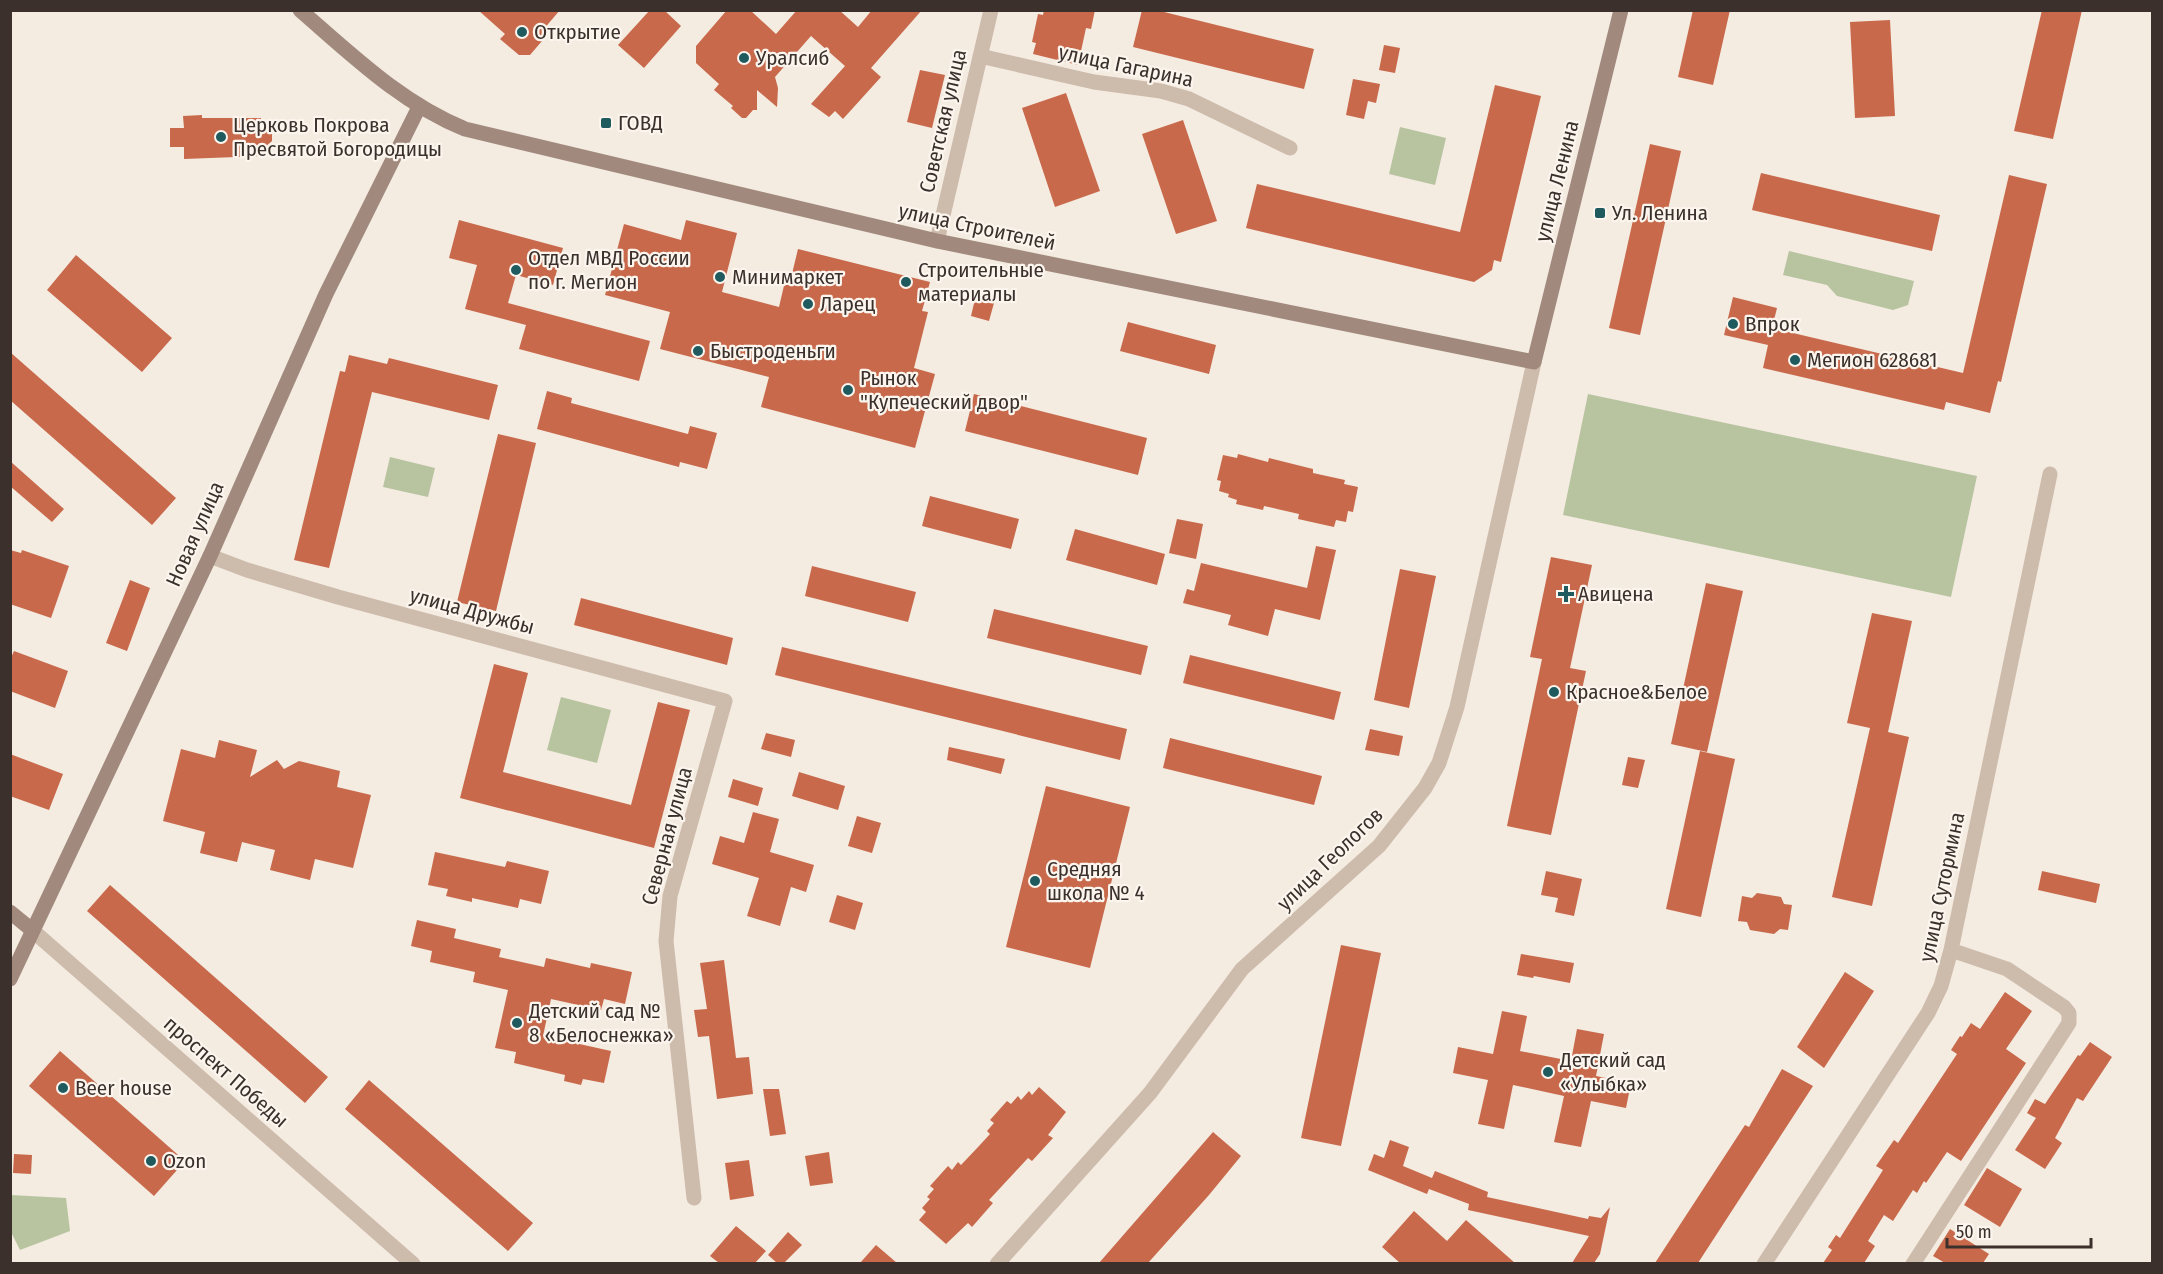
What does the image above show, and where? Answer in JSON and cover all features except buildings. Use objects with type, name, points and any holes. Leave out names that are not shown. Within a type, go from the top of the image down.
[{"type":"main road","name":"улица Строителей","points":[[300,10],[383,81],[419,107],[446,121],[489,135],[937,242],[1534,362]]},
{"type":"main road","name":"улица Ленина","points":[[1534,362],[1621,10]]},
{"type":"main road","name":"Новая улица","points":[[10,979],[210,555],[331,285],[419,107]]},
{"type":"main road","name":"проспект Победы","points":[[10,912],[32,930]]},
{"type":"street","name":"Советская улица","points":[[937,242],[991,10]]},
{"type":"street","name":"улица Гагарина","points":[[980,56],[1094,82],[1161,91],[1189,99],[1290,148]]},
{"type":"street","name":"улица Геологов","points":[[997,1263],[1150,1094],[1242,969],[1379,846],[1425,788],[1439,763],[1457,707],[1534,362]]},
{"type":"street","name":"улица Сутормина","points":[[1764,1263],[1928,1013],[1941,986],[1951,950],[2050,474]]},
{"type":"street","name":"улица Дружбы","points":[[210,555],[247,570],[338,597],[725,701]]},
{"type":"street","name":"Северная улица","points":[[694,1198],[666,941],[667,917],[677,869],[725,701]]},
{"type":"street","name":"проспект Победы","points":[[32,930],[413,1263]]},
{"type":"street","points":[[1913,1263],[2069,1023],[2069,1013],[2064,1006],[2007,969],[1951,950]]},
{"type":"green space","points":[[1400,127],[1446,138],[1435,185],[1389,174]]},
{"type":"green space","points":[[1789,251],[1914,281],[1908,305],[1893,310],[1837,296],[1827,285],[1783,275]]},
{"type":"green space","points":[[1588,394],[1977,476],[1951,597],[1563,515]]},
{"type":"green space","points":[[390,457],[435,468],[428,497],[383,487]]},
{"type":"green space","points":[[561,697],[611,710],[597,763],[547,750]]},
{"type":"green space","points":[[11,1195],[66,1198],[70,1231],[20,1250],[11,1232]]},
{"type":"place","name":"Открытие","points":[[522,32]]},
{"type":"place","name":"Уралсиб","points":[[744,58]]},
{"type":"place","name":"ГОВД","points":[[606,123]]},
{"type":"place","name":"Церковь Покрова Пресвятой Богородицы","points":[[221,137]]},
{"type":"place","name":"Ул. Ленина","points":[[1600,213]]},
{"type":"place","name":"Отдел МВД России по г. Мегион","points":[[516,270]]},
{"type":"place","name":"Минимаркет","points":[[720,277]]},
{"type":"place","name":"Строительные материалы","points":[[906,282]]},
{"type":"place","name":"Ларец","points":[[808,304]]},
{"type":"place","name":"Впрок","points":[[1733,324]]},
{"type":"place","name":"Быстроденьги","points":[[698,351]]},
{"type":"place","name":"Мегион 628681","points":[[1795,360]]},
{"type":"place","name":"Рынок \"Купеческий двор\"","points":[[848,390]]},
{"type":"place","name":"Авицена","points":[[1566,594]]},
{"type":"place","name":"Красное&Белое","points":[[1554,692]]},
{"type":"place","name":"Средняя школа № 4","points":[[1035,881]]},
{"type":"place","name":"Детский сад № 8 «Белоснежка»","points":[[517,1023]]},
{"type":"place","name":"Детский сад «Улыбка»","points":[[1548,1072]]},
{"type":"place","name":"Beer house","points":[[63,1088]]},
{"type":"place","name":"Ozon","points":[[151,1161]]}]
